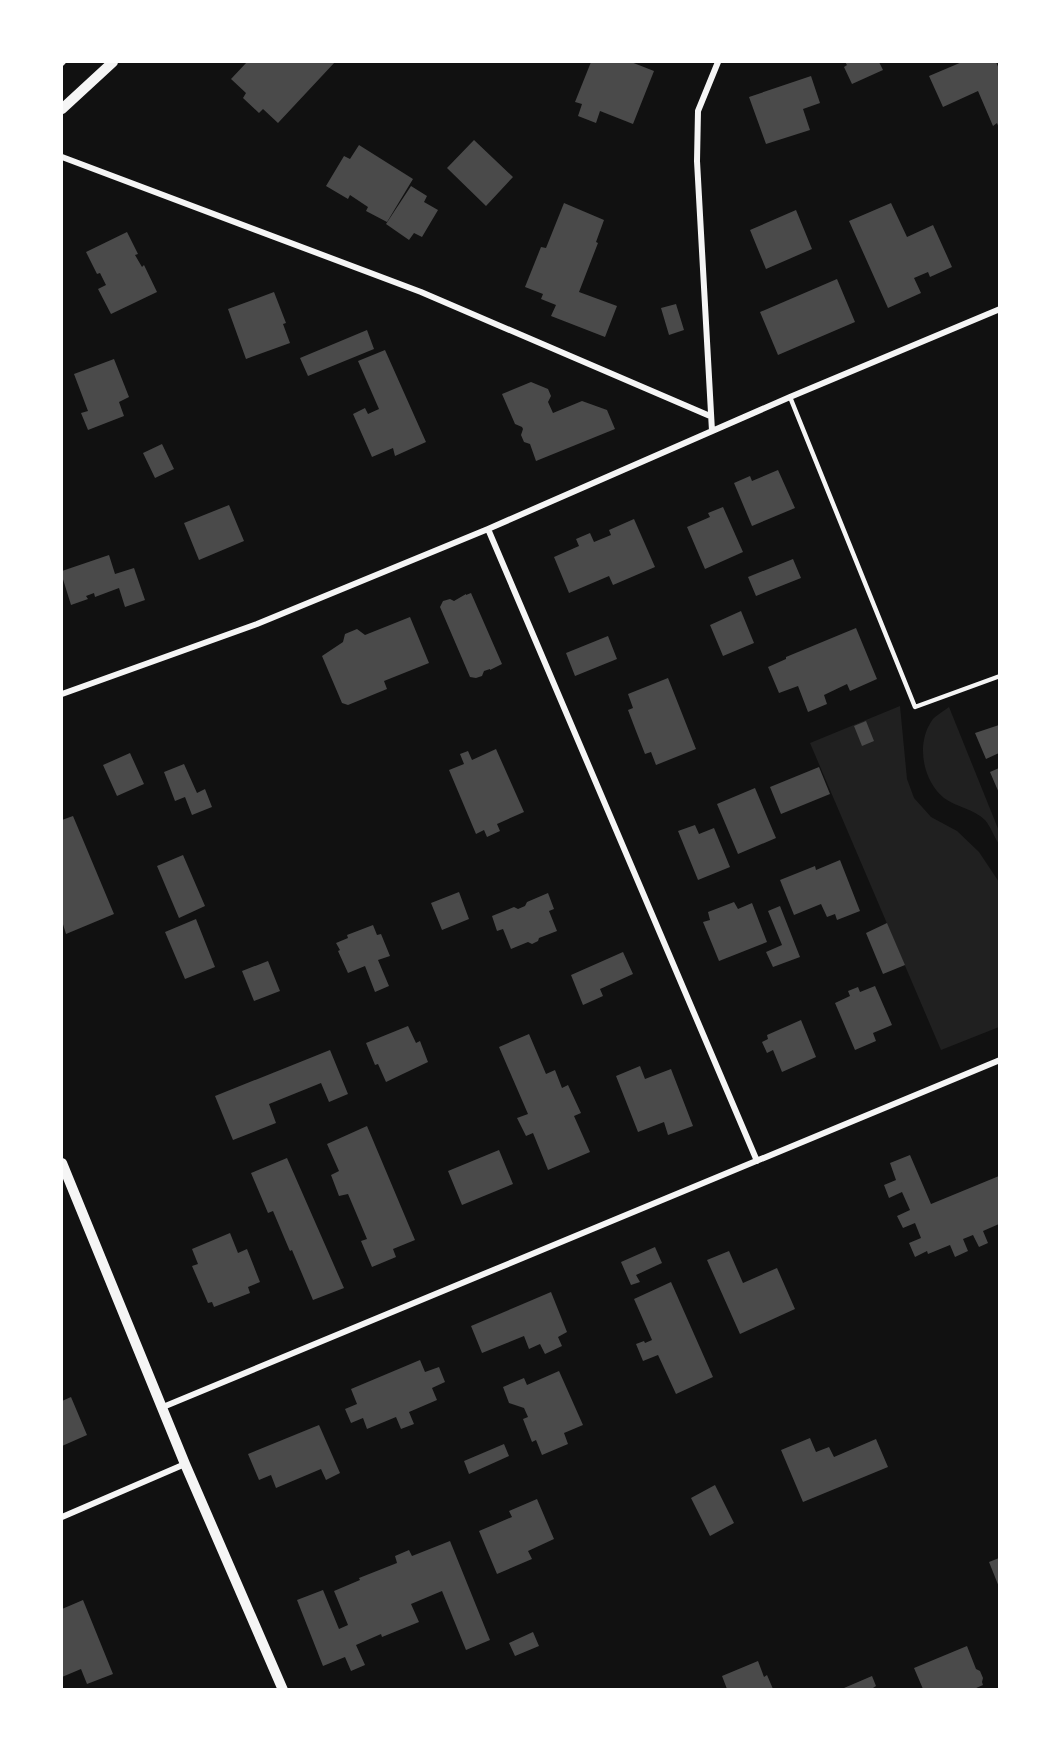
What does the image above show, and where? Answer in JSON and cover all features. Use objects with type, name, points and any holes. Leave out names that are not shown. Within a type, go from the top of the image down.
[{"type":"street","points":[[62,109],[113,62]]},
{"type":"street","points":[[712,431],[697,161],[698,111],[718,62]]},
{"type":"street","points":[[62,157],[421,292],[710,416]]},
{"type":"street","points":[[62,694],[257,624],[488,529],[790,397],[999,309]]},
{"type":"street","points":[[488,529],[757,1161]]},
{"type":"street","points":[[163,1407],[999,1060]]},
{"type":"street","points":[[62,1163],[185,1464],[284,1689]]},
{"type":"street","points":[[62,1517],[185,1464]]},
{"type":"lane","points":[[790,397],[915,707],[999,676]]},
{"type":"shaded area","points":[[900,706],[907,779],[914,798],[931,817],[957,831],[979,852],[999,882],[999,1027],[941,1050],[810,743]]},
{"type":"shaded area","points":[[949,707],[999,831],[999,844],[985,820],[976,813],[944,798],[937,791],[927,773],[923,752],[926,731],[934,718]]},
{"type":"building","points":[[247,62],[335,62],[278,123],[263,109],[259,113],[243,98],[246,93],[231,79]]},
{"type":"building","points":[[591,62],[631,62],[654,71],[633,124],[600,111],[596,123],[578,116],[582,104],[575,102]]},
{"type":"building","points":[[845,62],[879,62],[883,70],[852,84],[844,67],[847,65]]},
{"type":"building","points":[[962,62],[996,62],[999,69],[999,128],[997,123],[993,126],[978,91],[943,107],[929,76]]},
{"type":"building","points":[[811,76],[820,103],[803,109],[810,130],[766,144],[749,97]]},
{"type":"building","points":[[474,140],[513,177],[486,206],[447,168]]},
{"type":"building","points":[[359,145],[413,179],[387,222],[366,211],[368,207],[350,195],[348,199],[326,186],[344,156],[350,159]]},
{"type":"building","points":[[411,186],[427,196],[424,202],[438,210],[422,237],[414,233],[409,240],[386,224]]},
{"type":"building","points":[[564,203],[604,220],[596,242],[598,243],[579,292],[617,306],[605,337],[551,316],[556,305],[541,299],[543,294],[525,287],[541,247],[546,248]]},
{"type":"building","points":[[891,203],[907,237],[933,225],[952,267],[930,277],[928,272],[914,278],[921,293],[888,308],[849,221]]},
{"type":"building","points":[[796,210],[812,249],[766,269],[750,230]]},
{"type":"building","points":[[127,232],[138,254],[135,255],[142,267],[144,265],[157,292],[111,314],[98,289],[106,285],[100,273],[97,274],[86,252]]},
{"type":"building","points":[[837,279],[855,322],[778,355],[760,312]]},
{"type":"building","points":[[274,292],[286,323],[283,324],[290,343],[246,359],[228,309]]},
{"type":"building","points":[[676,304],[684,330],[669,335],[661,308]]},
{"type":"building","points":[[367,330],[374,349],[308,376],[300,358]]},
{"type":"building","points":[[385,350],[426,442],[395,456],[393,448],[372,457],[353,414],[365,408],[368,414],[379,409],[358,361]]},
{"type":"building","points":[[114,359],[129,397],[119,402],[124,416],[88,430],[81,413],[88,411],[74,374]]},
{"type":"building","points":[[531,382],[548,389],[551,396],[548,402],[553,413],[582,401],[607,410],[615,429],[536,461],[530,444],[524,442],[521,435],[522,427],[515,424],[502,394]]},
{"type":"building","points":[[162,444],[174,469],[155,478],[143,453]]},
{"type":"building","points":[[778,470],[795,508],[752,526],[734,483],[750,476],[752,481]]},
{"type":"building","points":[[229,505],[244,541],[199,560],[184,523]]},
{"type":"building","points":[[723,507],[743,552],[705,569],[687,527],[710,517],[708,513]]},
{"type":"building","points":[[634,519],[655,567],[613,585],[609,576],[569,593],[554,557],[579,546],[576,539],[590,533],[594,542],[611,535],[609,530]]},
{"type":"building","points":[[109,555],[115,574],[134,568],[145,600],[125,607],[119,588],[95,597],[94,593],[86,596],[88,599],[71,605],[62,571]]},
{"type":"building","points":[[793,559],[801,578],[756,596],[748,577]]},
{"type":"building","points":[[471,593],[502,664],[484,671],[482,676],[476,678],[470,677],[440,607],[443,601],[450,599],[454,601]]},
{"type":"building","points":[[741,611],[754,643],[723,656],[710,625]]},
{"type":"building","points":[[410,617],[429,663],[384,681],[387,689],[348,705],[342,703],[322,656],[343,642],[345,634],[357,629],[365,635]]},
{"type":"building","points":[[856,628],[877,679],[850,691],[847,684],[824,695],[827,704],[808,712],[798,686],[779,693],[768,667],[786,657]]},
{"type":"building","points":[[608,636],[617,659],[575,676],[566,653]]},
{"type":"building","points":[[668,678],[696,749],[656,765],[651,752],[645,754],[628,710],[633,708],[628,694]]},
{"type":"building","points":[[866,721],[874,741],[862,746],[854,726]]},
{"type":"building","points":[[999,725],[999,753],[986,759],[975,733]]},
{"type":"building","points":[[496,749],[524,812],[497,824],[500,831],[487,837],[484,830],[476,834],[449,770],[464,764],[460,754],[468,751],[472,760]]},
{"type":"building","points":[[130,753],[144,784],[117,796],[103,765]]},
{"type":"building","points":[[184,764],[197,793],[205,789],[212,807],[192,815],[185,797],[175,801],[164,772]]},
{"type":"building","points":[[819,767],[830,794],[781,814],[770,787]]},
{"type":"building","points":[[999,768],[999,793],[990,772]]},
{"type":"building","points":[[755,788],[776,838],[738,854],[717,804]]},
{"type":"building","points":[[73,816],[114,914],[66,934],[62,921],[62,820]]},
{"type":"building","points":[[695,825],[699,834],[714,828],[730,867],[698,880],[678,831]]},
{"type":"building","points":[[183,855],[205,906],[179,918],[157,866]]},
{"type":"building","points":[[840,860],[860,911],[837,920],[835,914],[827,917],[821,904],[794,915],[780,880],[815,866],[816,870]]},
{"type":"building","points":[[459,892],[469,919],[442,930],[431,903]]},
{"type":"building","points":[[548,893],[554,909],[549,911],[557,931],[539,938],[532,944],[528,942],[511,949],[503,929],[497,931],[492,916],[514,907],[518,909],[525,906],[527,902]]},
{"type":"building","points":[[734,902],[738,909],[752,903],[767,942],[719,961],[703,922],[710,920],[708,912]]},
{"type":"building","points":[[780,906],[800,957],[773,967],[766,952],[782,945],[768,911]]},
{"type":"building","points":[[196,919],[215,967],[185,979],[165,932]]},
{"type":"building","points":[[887,923],[905,965],[883,974],[866,933]]},
{"type":"building","points":[[373,925],[377,935],[381,934],[390,956],[378,960],[389,986],[375,992],[365,966],[348,973],[336,943],[348,938],[347,935]]},
{"type":"building","points":[[623,952],[633,974],[600,989],[603,996],[583,1005],[571,975]]},
{"type":"building","points":[[268,961],[280,991],[254,1001],[242,971]]},
{"type":"building","points":[[875,986],[892,1025],[873,1033],[876,1041],[855,1050],[835,1003],[850,996],[848,991],[858,987],[860,992]]},
{"type":"building","points":[[801,1020],[816,1057],[782,1072],[773,1050],[767,1053],[762,1042],[768,1039],[767,1035]]},
{"type":"building","points":[[408,1026],[416,1043],[420,1041],[428,1062],[386,1082],[378,1064],[375,1065],[366,1043]]},
{"type":"building","points":[[529,1034],[546,1074],[555,1070],[562,1088],[568,1085],[581,1113],[574,1116],[590,1152],[548,1170],[533,1133],[526,1136],[517,1118],[528,1114],[499,1047]]},
{"type":"building","points":[[330,1050],[348,1094],[329,1102],[321,1083],[269,1104],[276,1123],[233,1140],[215,1096]]},
{"type":"building","points":[[640,1066],[645,1079],[671,1069],[693,1126],[668,1135],[664,1122],[638,1132],[616,1076]]},
{"type":"building","points":[[367,1126],[415,1240],[393,1249],[396,1257],[372,1267],[361,1241],[367,1239],[348,1194],[339,1196],[331,1175],[339,1171],[327,1144]]},
{"type":"building","points":[[499,1150],[513,1184],[462,1205],[448,1171]]},
{"type":"building","points":[[910,1155],[931,1204],[999,1176],[999,1224],[983,1231],[988,1243],[979,1247],[973,1235],[963,1239],[968,1251],[955,1257],[950,1245],[915,1257],[909,1243],[921,1238],[915,1223],[903,1228],[897,1216],[910,1210],[902,1192],[889,1198],[884,1185],[896,1180],[890,1163]]},
{"type":"building","points":[[287,1158],[344,1288],[313,1300],[273,1211],[268,1213],[251,1173]]},
{"type":"building","points":[[230,1233],[238,1253],[247,1249],[260,1282],[248,1287],[250,1293],[214,1307],[212,1302],[208,1303],[192,1266],[198,1264],[192,1249]]},
{"type":"building","points":[[655,1247],[662,1263],[636,1275],[640,1282],[631,1285],[621,1262]]},
{"type":"building","points":[[729,1251],[743,1283],[777,1268],[795,1309],[740,1334],[707,1260]]},
{"type":"building","points":[[671,1282],[713,1377],[676,1394],[658,1355],[643,1361],[636,1344],[652,1340],[634,1299]]},
{"type":"building","points":[[551,1292],[567,1332],[558,1337],[562,1346],[545,1354],[540,1344],[529,1349],[524,1336],[482,1353],[471,1326]]},
{"type":"building","points":[[420,1360],[425,1372],[439,1367],[445,1382],[432,1388],[437,1400],[409,1412],[414,1424],[401,1429],[396,1417],[367,1429],[363,1418],[351,1423],[345,1409],[357,1404],[351,1389]]},
{"type":"building","points":[[559,1371],[583,1425],[564,1433],[568,1444],[542,1455],[536,1440],[532,1442],[523,1419],[528,1417],[524,1408],[509,1403],[503,1387],[524,1378],[527,1385]]},
{"type":"building","points":[[71,1397],[87,1435],[62,1446],[62,1401]]},
{"type":"building","points":[[319,1425],[340,1473],[326,1480],[321,1469],[276,1488],[271,1475],[259,1480],[248,1454]]},
{"type":"building","points":[[810,1438],[816,1452],[829,1447],[834,1457],[876,1439],[888,1467],[803,1502],[781,1450]]},
{"type":"building","points":[[504,1444],[509,1456],[469,1474],[464,1461]]},
{"type":"building","points":[[715,1485],[734,1523],[710,1536],[691,1498]]},
{"type":"building","points":[[537,1499],[554,1539],[528,1551],[532,1559],[497,1574],[479,1531],[512,1517],[509,1511]]},
{"type":"building","points":[[450,1541],[490,1640],[466,1650],[442,1591],[411,1604],[419,1622],[356,1645],[365,1665],[351,1671],[345,1657],[323,1666],[297,1600],[323,1590],[339,1629],[348,1625],[334,1591],[397,1563],[395,1556],[409,1550],[412,1556]]},
{"type":"building","points":[[999,1558],[999,1587],[989,1562]]},
{"type":"building","points":[[83,1600],[113,1674],[87,1684],[81,1669],[62,1677],[62,1609]]},
{"type":"building","points":[[533,1632],[539,1646],[515,1656],[509,1643]]},
{"type":"building","points":[[967,1646],[976,1669],[980,1671],[983,1678],[983,1685],[974,1689],[923,1689],[914,1668]]},
{"type":"building","points":[[758,1661],[764,1677],[767,1675],[773,1689],[727,1689],[722,1676]]},
{"type":"building","points":[[872,1676],[876,1686],[874,1689],[844,1688]]}]
